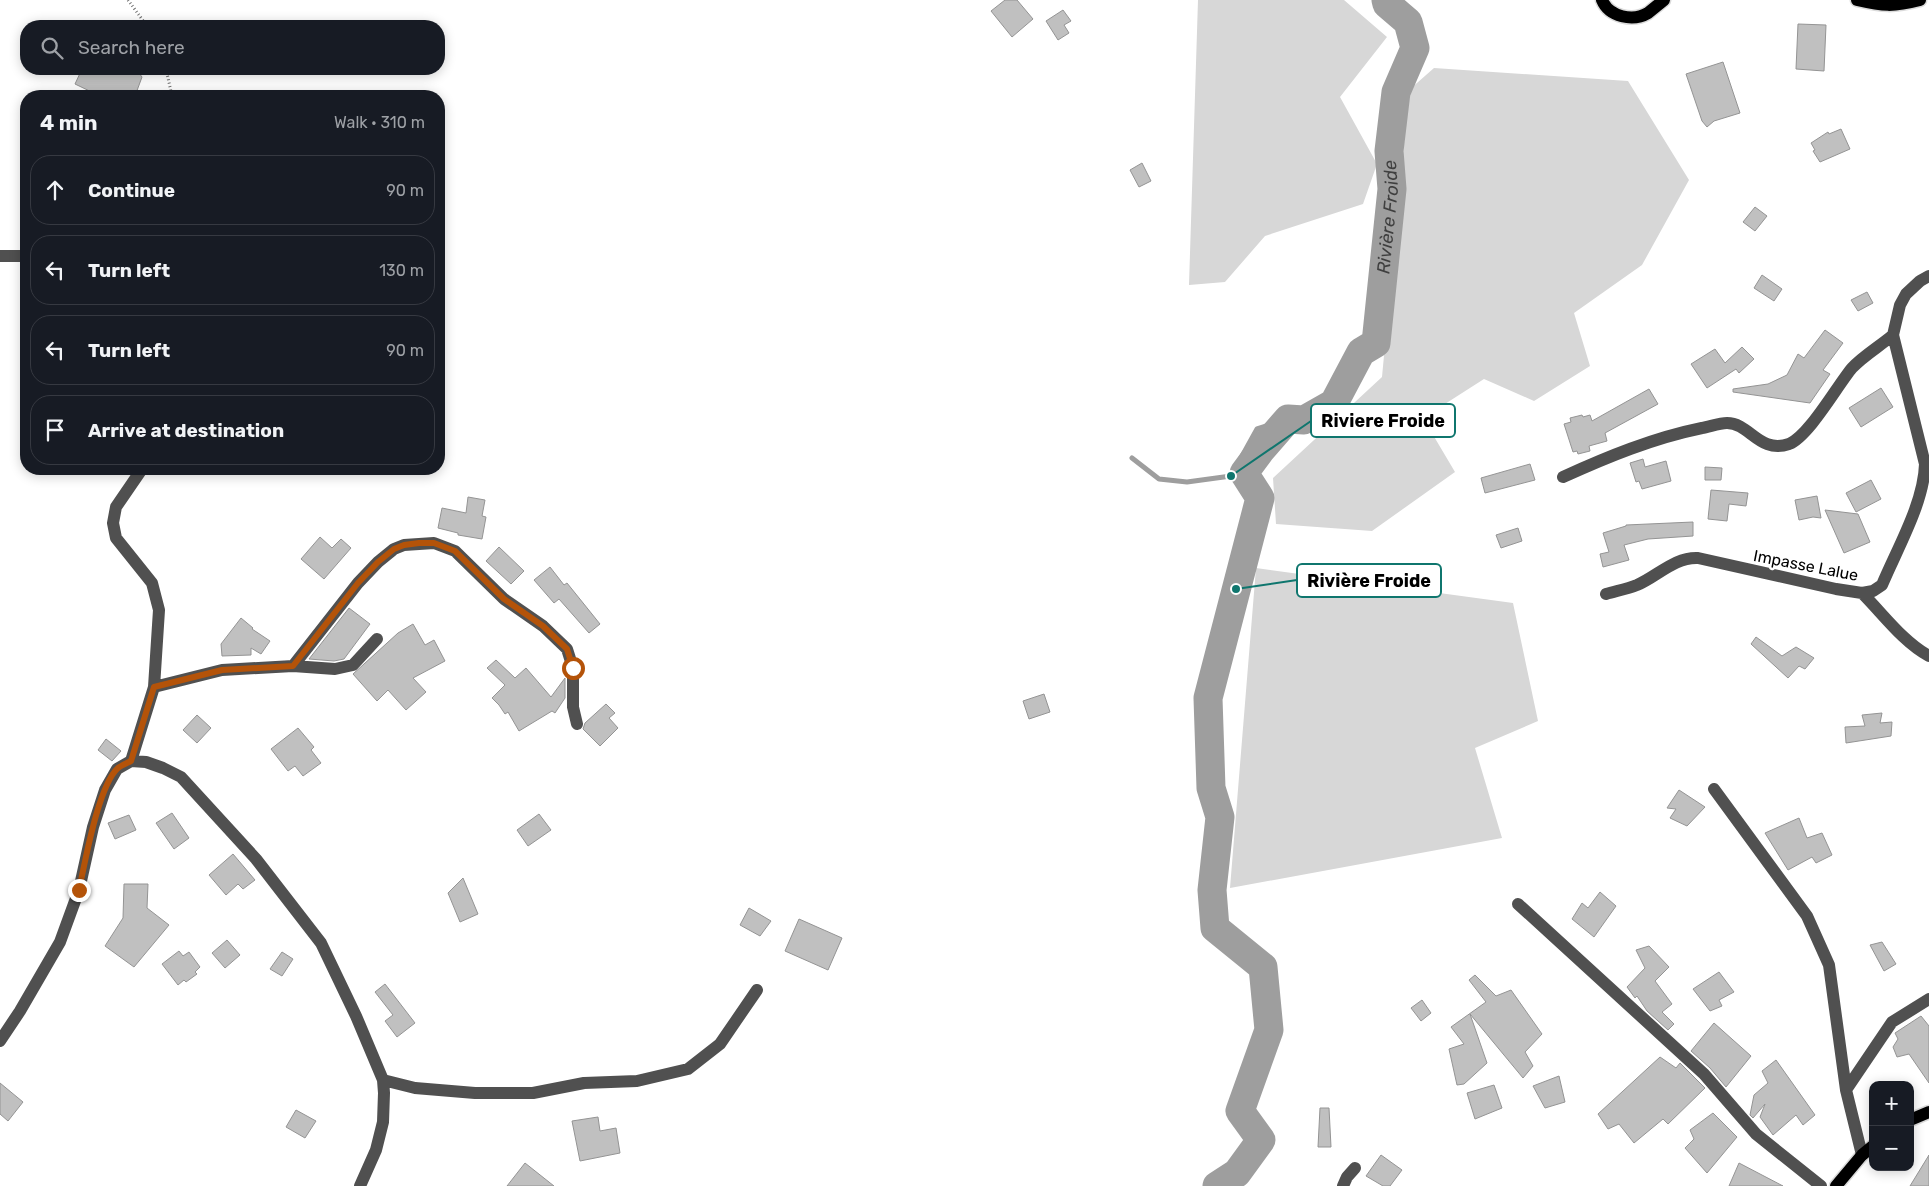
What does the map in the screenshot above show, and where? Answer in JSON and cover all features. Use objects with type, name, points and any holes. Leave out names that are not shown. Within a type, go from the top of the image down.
[{"type":"main road","points":[[1602,0],[1604,5],[1615,15],[1638,17],[1647,14],[1664,0]]},
{"type":"main road","points":[[1857,0],[1884,6],[1895,6],[1920,0]]},
{"type":"main road","points":[[1914,1118],[1929,1112]]},
{"type":"main road","points":[[1836,1186],[1869,1149]]},
{"type":"street","points":[[0,256],[20,256]]},
{"type":"street","name":"Impasse Lalue","points":[[1606,594],[1636,585],[1663,572],[1674,562],[1687,558],[1698,558],[1836,589],[1862,593],[1873,591],[1882,585],[1918,503],[1927,464],[1893,335],[1900,305],[1906,294],[1920,281],[1929,276]]},
{"type":"street","points":[[1563,477],[1596,462],[1650,442],[1728,422],[1741,427],[1758,441],[1768,445],[1790,444],[1802,434],[1853,367],[1893,335]]},
{"type":"street","points":[[131,761],[154,687],[159,610],[152,583],[116,538],[113,523],[116,508],[138,475]]},
{"type":"street","points":[[293,666],[358,583],[394,549],[404,545],[434,543],[455,551],[504,599],[543,626],[567,649],[573,668],[573,706],[577,724]]},
{"type":"street","points":[[1862,593],[1921,652],[1929,656]]},
{"type":"street","points":[[154,687],[222,670],[293,666],[335,669],[353,665],[377,639]]},
{"type":"street","points":[[0,1041],[20,1011],[60,942],[79,890],[92,827],[105,790],[117,769],[131,761],[146,762],[181,777],[256,859],[321,943],[356,1016],[383,1080],[383,1122],[376,1150],[360,1186]]},
{"type":"street","points":[[1714,789],[1806,916],[1829,965],[1846,1090],[1862,1155]]},
{"type":"street","points":[[1518,904],[1704,1074],[1756,1134],[1821,1186]]},
{"type":"street","points":[[383,1080],[415,1088],[475,1093],[534,1093],[584,1083],[637,1081],[688,1069],[720,1044],[757,990]]},
{"type":"street","points":[[1846,1090],[1892,1022],[1929,999]]},
{"type":"street","points":[[1343,1186],[1347,1177],[1355,1168]]},
{"type":"path","points":[[128,0],[143,20]]},
{"type":"path","points":[[167,75],[171,90]]},
{"type":"shaded area","points":[[1198,0],[1344,0],[1387,37],[1340,97],[1377,164],[1363,204],[1265,236],[1225,282],[1189,285]]},
{"type":"shaded area","points":[[1434,68],[1628,81],[1689,180],[1642,265],[1574,313],[1590,366],[1534,401],[1484,379],[1423,418],[1455,472],[1372,531],[1276,524],[1273,478],[1382,377],[1409,90]]},
{"type":"shaded area","points":[[1256,568],[1513,603],[1538,721],[1475,748],[1502,838],[1230,888]]},
{"type":"building","points":[[1005,0],[1017,0],[1033,19],[1012,37],[991,11]]},
{"type":"building","points":[[1063,10],[1071,21],[1064,25],[1069,33],[1058,40],[1046,21]]},
{"type":"building","points":[[1798,24],[1826,25],[1824,71],[1796,69]]},
{"type":"building","points":[[1723,62],[1740,113],[1714,121],[1707,127],[1702,121],[1686,74]]},
{"type":"building","points":[[79,75],[140,75],[142,77],[137,90],[88,90],[75,84]]},
{"type":"building","points":[[1841,129],[1850,149],[1820,162],[1813,151],[1815,150],[1811,143],[1828,132],[1829,134]]},
{"type":"building","points":[[1142,163],[1151,181],[1139,187],[1130,170]]},
{"type":"building","points":[[1755,207],[1767,216],[1755,231],[1743,222]]},
{"type":"building","points":[[1762,275],[1782,289],[1774,301],[1754,288]]},
{"type":"building","points":[[1867,292],[1873,303],[1858,311],[1851,300]]},
{"type":"building","points":[[1825,330],[1843,343],[1823,370],[1830,374],[1810,403],[1733,392],[1733,389],[1768,384],[1787,375],[1798,354],[1804,358]]},
{"type":"building","points":[[1742,347],[1754,359],[1739,373],[1736,369],[1707,388],[1691,364],[1715,349],[1725,363]]},
{"type":"building","points":[[1881,388],[1893,407],[1861,427],[1849,408]]},
{"type":"building","points":[[1649,389],[1658,404],[1605,433],[1607,441],[1589,446],[1590,451],[1578,454],[1577,451],[1573,452],[1564,424],[1571,422],[1570,418],[1590,415],[1592,421]]},
{"type":"building","points":[[1643,459],[1645,467],[1666,461],[1671,481],[1642,489],[1639,481],[1636,482],[1630,463]]},
{"type":"building","points":[[1530,464],[1535,480],[1485,493],[1481,478]]},
{"type":"building","points":[[1705,467],[1722,468],[1721,480],[1705,480]]},
{"type":"building","points":[[1871,480],[1881,499],[1856,512],[1846,493]]},
{"type":"building","points":[[1711,490],[1748,493],[1746,506],[1729,504],[1727,521],[1708,519]]},
{"type":"building","points":[[1817,496],[1821,518],[1813,517],[1799,520],[1795,500]]},
{"type":"building","points":[[468,497],[485,500],[482,516],[486,517],[482,539],[458,535],[458,533],[438,528],[442,508],[466,513]]},
{"type":"building","points":[[1825,510],[1858,514],[1870,542],[1844,553]]},
{"type":"building","points":[[1693,522],[1693,536],[1648,539],[1624,545],[1629,560],[1603,567],[1600,554],[1609,552],[1603,533],[1626,525]]},
{"type":"building","points":[[1518,528],[1522,541],[1501,548],[1496,535]]},
{"type":"building","points":[[320,537],[332,548],[341,539],[351,548],[324,579],[301,559]]},
{"type":"building","points":[[499,547],[524,571],[511,584],[486,561]]},
{"type":"building","points":[[550,567],[564,585],[567,583],[600,624],[589,633],[559,599],[554,603],[534,580]]},
{"type":"building","points":[[349,608],[370,624],[344,659],[334,661],[309,659]]},
{"type":"building","points":[[241,618],[252,629],[270,641],[261,654],[251,648],[251,655],[222,656],[221,644]]},
{"type":"building","points":[[413,624],[425,645],[434,640],[445,661],[413,678],[426,692],[406,710],[388,690],[377,701],[353,674],[398,633]]},
{"type":"building","points":[[1756,637],[1782,656],[1796,647],[1814,658],[1805,669],[1799,666],[1788,678],[1751,644]]},
{"type":"building","points":[[496,660],[515,678],[526,668],[551,697],[565,678],[565,698],[555,713],[552,711],[519,731],[508,712],[505,714],[492,698],[505,685],[487,668]]},
{"type":"building","points":[[1044,694],[1050,712],[1029,719],[1023,701]]},
{"type":"building","points":[[606,704],[615,713],[609,718],[618,728],[600,746],[583,729],[585,723]]},
{"type":"building","points":[[1882,713],[1880,723],[1892,722],[1891,736],[1846,743],[1845,727],[1865,726],[1862,715]]},
{"type":"building","points":[[197,715],[211,728],[197,743],[183,730]]},
{"type":"building","points":[[298,728],[314,747],[311,750],[321,763],[303,776],[295,766],[288,771],[271,749]]},
{"type":"building","points":[[106,739],[121,751],[112,761],[98,750]]},
{"type":"building","points":[[1679,790],[1705,807],[1687,826],[1670,818],[1676,809],[1667,808]]},
{"type":"building","points":[[172,813],[189,838],[174,849],[156,823]]},
{"type":"building","points":[[539,814],[551,830],[528,846],[517,830]]},
{"type":"building","points":[[129,815],[136,830],[115,839],[108,823]]},
{"type":"building","points":[[1799,818],[1807,838],[1822,833],[1832,855],[1816,863],[1812,857],[1788,870],[1765,833]]},
{"type":"building","points":[[233,854],[255,880],[243,889],[238,884],[226,895],[209,875]]},
{"type":"building","points":[[463,878],[478,914],[460,922],[448,893]]},
{"type":"building","points":[[124,884],[148,884],[147,908],[169,925],[134,967],[105,946],[123,918]]},
{"type":"building","points":[[1600,892],[1616,906],[1594,937],[1572,919],[1582,903],[1588,908]]},
{"type":"building","points":[[749,908],[771,921],[760,936],[740,925]]},
{"type":"building","points":[[799,919],[842,938],[828,970],[785,951]]},
{"type":"building","points":[[227,940],[240,955],[225,968],[212,953]]},
{"type":"building","points":[[1882,942],[1896,964],[1884,971],[1870,945]]},
{"type":"building","points":[[1649,946],[1669,967],[1655,981],[1672,1004],[1662,1012],[1674,1024],[1668,1030],[1647,1011],[1637,996],[1635,998],[1627,987],[1645,968],[1636,950]]},
{"type":"building","points":[[179,951],[183,956],[189,952],[200,967],[195,972],[197,974],[178,985],[162,964]]},
{"type":"building","points":[[282,952],[293,959],[282,976],[270,969]]},
{"type":"building","points":[[1719,972],[1734,992],[1719,1000],[1722,1006],[1710,1011],[1693,989]]},
{"type":"building","points":[[1475,975],[1496,996],[1511,990],[1542,1034],[1525,1052],[1533,1066],[1523,1078],[1470,1014],[1487,1063],[1464,1084],[1457,1085],[1449,1049],[1464,1044],[1451,1027],[1486,1002],[1469,980]]},
{"type":"building","points":[[385,984],[415,1023],[397,1037],[385,1021],[393,1015],[375,992]]},
{"type":"building","points":[[1422,1000],[1431,1013],[1421,1021],[1411,1008]]},
{"type":"building","points":[[1921,1016],[1929,1026],[1929,1083],[1909,1054],[1897,1057],[1893,1047],[1898,1039],[1895,1033]]},
{"type":"building","points":[[1714,1023],[1751,1056],[1726,1087],[1710,1068],[1691,1051]]},
{"type":"building","points":[[1660,1057],[1676,1068],[1680,1063],[1705,1088],[1668,1124],[1663,1119],[1634,1143],[1619,1124],[1608,1129],[1598,1114]]},
{"type":"building","points":[[1776,1060],[1815,1115],[1803,1125],[1796,1115],[1773,1135],[1760,1117],[1765,1104],[1753,1118],[1750,1115],[1754,1095],[1768,1083],[1762,1071]]},
{"type":"building","points":[[1559,1076],[1565,1102],[1545,1108],[1533,1086]]},
{"type":"building","points":[[0,1083],[23,1102],[8,1121],[0,1114]]},
{"type":"building","points":[[1494,1085],[1502,1108],[1475,1119],[1467,1093]]},
{"type":"building","points":[[1320,1108],[1329,1108],[1331,1147],[1318,1147]]},
{"type":"building","points":[[296,1110],[316,1121],[305,1138],[286,1127]]},
{"type":"building","points":[[1713,1113],[1737,1137],[1707,1173],[1685,1148],[1694,1139],[1690,1130]]},
{"type":"building","points":[[598,1117],[600,1131],[616,1128],[620,1153],[580,1161],[572,1121]]},
{"type":"building","points":[[1381,1155],[1402,1170],[1390,1186],[1383,1186],[1366,1176]]},
{"type":"building","points":[[1929,1155],[1929,1186],[1910,1186]]},
{"type":"building","points":[[525,1163],[554,1186],[507,1186]]},
{"type":"building","points":[[1739,1163],[1783,1186],[1729,1186]]},
{"type":"waterway","name":"Rivière Froide","points":[[1217,1186],[1237,1173],[1261,1140],[1240,1111],[1269,1030],[1263,967],[1215,928],[1212,890],[1220,817],[1211,788],[1208,698],[1260,498],[1244,473],[1288,419],[1304,420],[1334,403],[1361,352],[1376,343],[1392,189],[1389,151],[1396,92],[1415,48],[1408,22],[1387,4],[1386,0]]},
{"type":"waterway","points":[[1132,458],[1159,479],[1187,482],[1231,476],[1257,429],[1288,419]]},
{"type":"place","name":"Riviere Froide","points":[[1231,476]]},
{"type":"place","name":"Rivière Froide","points":[[1236,589]]},
{"type":"route","points":[[79,890],[92,827],[105,790],[117,769],[131,761],[154,687],[222,670],[293,666],[358,583],[378,562],[394,549],[404,545],[434,543],[455,551],[504,599],[543,626],[567,649],[573,668]]}]
